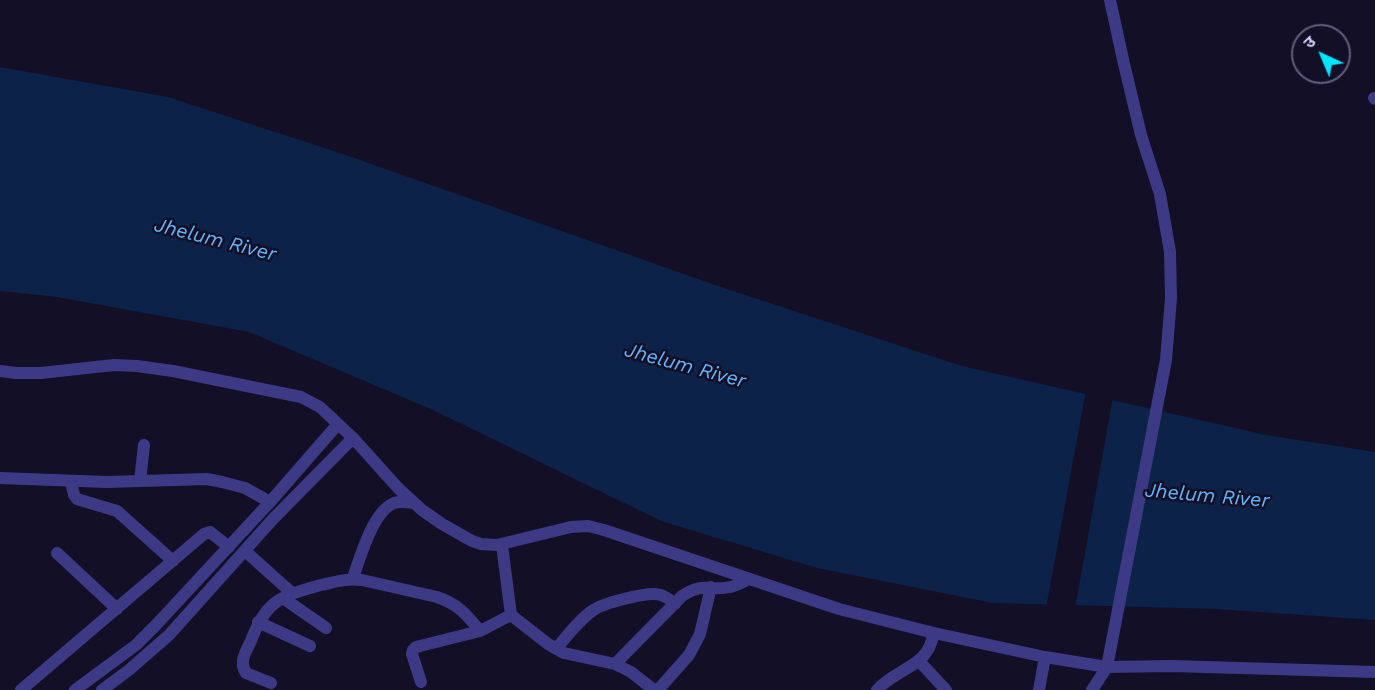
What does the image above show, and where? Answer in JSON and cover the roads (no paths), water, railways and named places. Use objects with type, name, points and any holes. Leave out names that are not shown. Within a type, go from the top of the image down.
[{"type":"street","points":[[1092,690],[1107,667],[1112,645],[1166,360],[1171,298],[1170,252],[1160,194],[1141,135],[1110,0]]},
{"type":"street","points":[[0,371],[41,373],[114,364],[173,371],[301,398],[321,408],[422,510],[472,541],[489,545],[501,545],[571,527],[588,526],[839,609],[934,633],[1045,657],[1107,667],[1172,666],[1375,672]]},
{"type":"street","points":[[183,607],[229,547],[270,502],[345,431]]},
{"type":"street","points":[[102,690],[127,661],[244,551],[345,431]]},
{"type":"street","points":[[140,481],[144,445]]},
{"type":"street","points":[[0,478],[71,482],[207,479],[245,488],[270,502]]},
{"type":"street","points":[[71,482],[77,499],[117,511],[173,561]]},
{"type":"street","points":[[353,578],[363,546],[381,513],[398,502],[414,503]]},
{"type":"street","points":[[21,690],[207,532],[229,547]]},
{"type":"street","points":[[501,545],[512,615],[556,649],[577,657],[615,664],[631,672],[656,690],[689,655],[700,634],[711,587]]},
{"type":"street","points":[[244,551],[287,595],[326,628]]},
{"type":"street","points":[[57,552],[117,609]]},
{"type":"street","points":[[271,683],[252,676],[244,670],[245,654],[258,622],[269,608],[287,595],[343,580],[353,578],[449,601],[461,609],[480,631]]},
{"type":"street","points":[[615,664],[693,589],[730,588],[749,579]]},
{"type":"street","points":[[556,649],[587,615],[605,604],[655,594],[675,604]]},
{"type":"street","points":[[421,682],[412,654],[416,647],[480,631],[512,615]]},
{"type":"street","points":[[258,622],[310,646]]},
{"type":"street","points":[[877,690],[893,676],[919,662],[927,652],[934,633]]},
{"type":"street","points":[[1039,690],[1045,657]]},
{"type":"street","points":[[75,690],[127,661]]},
{"type":"street","points":[[919,662],[946,690]]},
{"type":"water","name":"Jhelum River","points":[[0,67],[168,97],[343,154],[718,286],[962,366],[1266,435],[1375,452],[1375,620],[1216,609],[993,603],[817,568],[661,521],[433,410],[249,332],[57,297],[0,291]]}]
